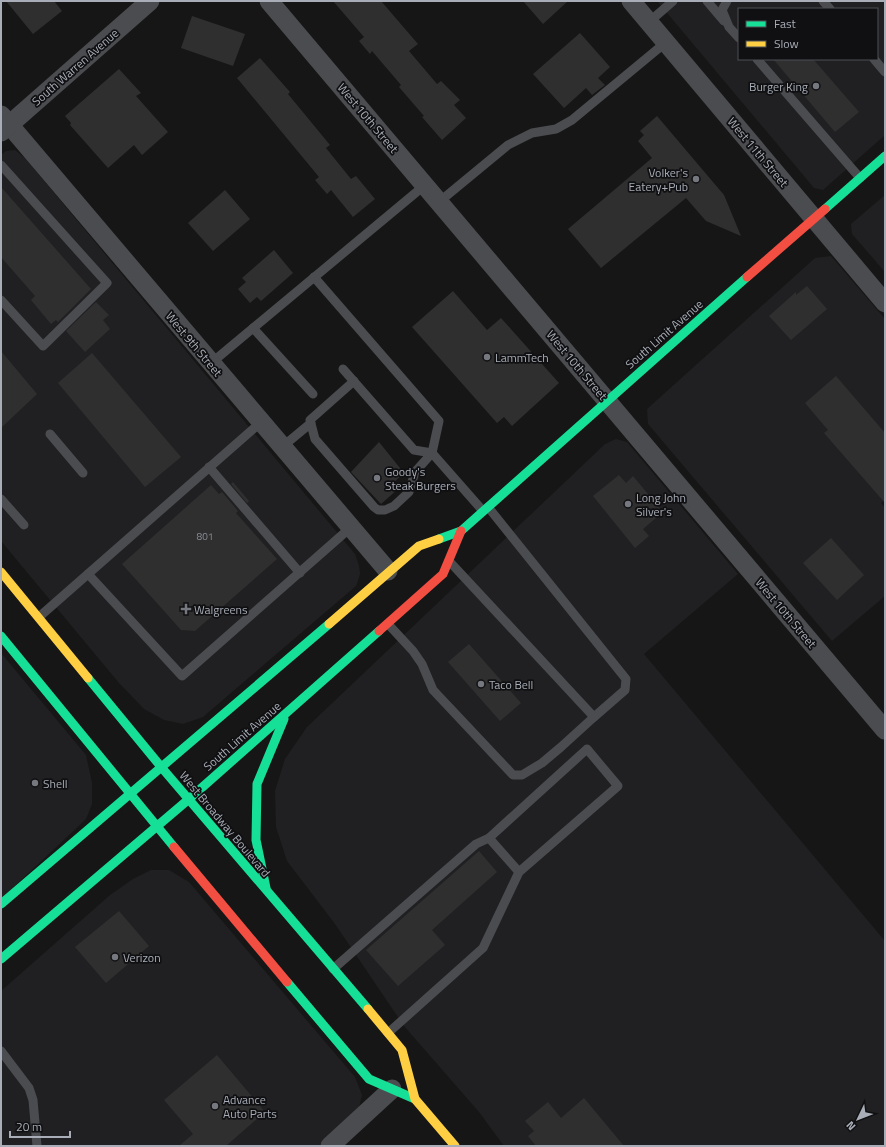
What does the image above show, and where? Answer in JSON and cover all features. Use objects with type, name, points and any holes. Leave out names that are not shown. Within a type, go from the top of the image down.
[{"type":"highway","name":"South Limit Avenue","points":[[1,904],[162,768],[388,571],[419,546],[461,531],[607,400],[885,156]]},
{"type":"highway","name":"South Limit Avenue","points":[[1,959],[157,827],[443,574],[461,531]]},
{"type":"highway","name":"West Broadway Boulevard","points":[[1,572],[162,768],[402,1050],[415,1099],[455,1146]]},
{"type":"highway","name":"West Broadway Boulevard","points":[[1,636],[130,795],[369,1079],[415,1099]]},
{"type":"highway","points":[[267,891],[256,840],[257,784],[287,712]]},
{"type":"street","name":"South Warren Avenue","points":[[4,124],[150,1]]},
{"type":"street","name":"West 10th Street","points":[[269,1],[885,730]]},
{"type":"street","name":"West 11th Street","points":[[631,1],[885,303]]},
{"type":"street","name":"West 9th Street","points":[[4,124],[388,571]]},
{"type":"street","points":[[330,1146],[392,1089]]},
{"type":"lane","points":[[649,22],[673,1]]},
{"type":"lane","points":[[707,1],[738,37]]},
{"type":"lane","points":[[727,1],[722,10],[729,27]]},
{"type":"lane","points":[[439,202],[508,145],[532,133],[556,129],[572,120],[665,43]]},
{"type":"lane","points":[[758,60],[860,178]]},
{"type":"lane","points":[[875,60],[885,72]]},
{"type":"lane","points":[[1,165],[107,283],[43,346],[1,300]]},
{"type":"lane","points":[[210,364],[425,185]]},
{"type":"lane","points":[[314,277],[439,421],[432,453],[415,472],[409,492],[394,506],[385,510],[378,510],[315,439],[310,420],[354,381]]},
{"type":"lane","points":[[253,328],[313,394]]},
{"type":"lane","points":[[343,369],[414,450],[432,453],[486,509],[626,679],[625,690],[542,763],[522,775],[513,775],[433,690],[422,664],[413,651],[388,624]]},
{"type":"lane","points":[[39,617],[261,422]]},
{"type":"lane","points":[[282,447],[311,423]]},
{"type":"lane","points":[[50,434],[83,473]]},
{"type":"lane","points":[[209,467],[300,573]]},
{"type":"lane","points":[[1,499],[24,525]]},
{"type":"lane","points":[[88,574],[182,676],[350,528]]},
{"type":"lane","points":[[448,561],[594,717]]},
{"type":"lane","points":[[333,969],[476,844],[489,838],[587,749],[618,786],[520,872],[484,948],[388,1033]]},
{"type":"lane","points":[[489,838],[520,872]]},
{"type":"lane","points":[[1,1051],[29,1088],[34,1100],[37,1146]]},
{"type":"shaded area","points":[[657,1],[885,1],[885,135],[823,190],[814,188]]},
{"type":"shaded area","points":[[15,150],[25,158],[355,554],[359,566],[360,574],[356,586],[203,717],[183,724],[164,720],[144,709],[119,683],[1,541],[1,155],[6,151]]},
{"type":"shaded area","points":[[885,195],[885,272],[852,234],[851,224]]},
{"type":"shaded area","points":[[831,256],[885,319],[885,499],[881,503],[885,508],[885,596],[832,641],[648,424],[647,409],[815,258]]},
{"type":"shaded area","points":[[616,439],[627,442],[738,574],[644,654],[885,941],[885,1146],[504,1146],[479,1112],[404,1026],[335,924],[287,861],[276,827],[275,791],[285,759],[307,727],[605,444]]},
{"type":"shaded area","points":[[1,653],[86,755],[92,783],[92,804],[86,819],[1,899]]},
{"type":"shaded area","points":[[151,870],[169,870],[189,882],[355,1077],[362,1095],[358,1111],[319,1146],[1,1146],[1,991],[110,895],[133,879]]},
{"type":"building","points":[[6,1],[54,1],[62,11],[33,34]]},
{"type":"building","points":[[333,1],[381,1],[418,44],[409,51],[437,84],[441,81],[460,100],[454,105],[466,118],[442,140],[399,87],[401,85],[372,51],[370,54],[359,41],[364,37]]},
{"type":"building","points":[[523,1],[568,1],[543,24]]},
{"type":"building","points":[[192,16],[245,34],[233,66],[181,48]]},
{"type":"building","points":[[580,33],[610,67],[598,78],[605,85],[592,95],[586,88],[564,108],[533,74]]},
{"type":"building","points":[[260,58],[290,92],[288,94],[330,145],[326,148],[351,179],[356,176],[375,199],[353,217],[331,190],[327,194],[315,180],[319,177],[237,78]]},
{"type":"building","name":"Burger King","points":[[774,60],[814,60],[859,112],[835,132]]},
{"type":"building","points":[[119,69],[141,93],[136,96],[168,132],[142,155],[134,145],[108,168],[70,125],[71,123],[65,116]]},
{"type":"building","points":[[657,116],[724,195],[741,236],[706,221],[686,198],[601,268],[568,229],[652,158],[638,141],[644,135],[640,131]]},
{"type":"building","points":[[1,187],[91,289],[58,322],[56,320],[51,324],[31,300],[35,296],[1,257]]},
{"type":"building","points":[[225,190],[250,219],[213,251],[188,223]]},
{"type":"building","points":[[274,250],[293,273],[261,301],[257,297],[250,303],[238,289],[246,282],[242,278]]},
{"type":"building","points":[[807,286],[827,309],[791,340],[769,316],[796,292],[796,295]]},
{"type":"building","name":"LammTech","points":[[453,291],[487,330],[501,318],[559,383],[512,426],[504,417],[497,423],[412,327]]},
{"type":"building","points":[[96,302],[109,315],[103,320],[110,329],[85,352],[66,331]]},
{"type":"building","points":[[1,351],[37,394],[1,428]]},
{"type":"building","points":[[92,353],[181,457],[145,487],[58,383]]},
{"type":"building","points":[[836,376],[885,433],[885,503],[824,433],[828,430],[805,403]]},
{"type":"building","name":"Goody's Steak Burgers","points":[[379,442],[404,473],[393,483],[398,489],[381,504],[351,472]]},
{"type":"building","name":"Long John Silver's","points":[[619,475],[626,483],[633,476],[663,512],[643,529],[649,536],[635,548],[593,496]]},
{"type":"building","points":[[233,482],[249,501],[247,503],[231,484]]},
{"type":"building","name":"Walgreens","points":[[211,485],[219,494],[222,492],[238,511],[236,513],[277,559],[195,631],[181,630],[122,564]]},
{"type":"building","points":[[831,538],[864,575],[837,600],[803,563]]},
{"type":"building","points":[[469,644],[521,703],[500,721],[448,662]]},
{"type":"building","points":[[479,851],[497,872],[432,930],[445,945],[398,986],[366,950]]},
{"type":"building","points":[[119,911],[149,946],[106,983],[75,947]]},
{"type":"building","name":"Advance Auto Parts","points":[[217,1055],[265,1112],[226,1146],[179,1146],[193,1134],[164,1100]]},
{"type":"building","points":[[584,1098],[624,1146],[536,1146],[528,1136],[534,1131],[525,1121],[548,1102],[561,1118]]},
{"type":"traffic: fast","points":[[825,209],[885,156]]},
{"type":"traffic: fast","points":[[439,539],[461,531],[747,277]]},
{"type":"traffic: fast","points":[[1,904],[329,624]]},
{"type":"traffic: fast","points":[[1,959],[189,799],[379,631]]},
{"type":"traffic: fast","points":[[1,636],[174,847]]},
{"type":"traffic: fast","points":[[88,678],[162,768],[368,1009]]},
{"type":"traffic: fast","points":[[266,888],[256,840],[257,784],[284,719]]},
{"type":"traffic: fast","points":[[287,982],[369,1079],[415,1099]]},
{"type":"traffic: slow","points":[[329,624],[419,546],[439,539]]},
{"type":"traffic: slow","points":[[1,572],[88,678]]},
{"type":"traffic: slow","points":[[368,1009],[402,1050],[415,1099],[455,1146]]},
{"type":"traffic: jam","points":[[747,277],[825,209]]},
{"type":"traffic: jam","points":[[379,631],[443,574],[461,531]]},
{"type":"traffic: jam","points":[[174,847],[287,982]]},
{"type":"place","name":"Burger King","points":[[816,86]]},
{"type":"place","name":"Volker's Eatery+Pub","points":[[696,179]]},
{"type":"place","name":"LammTech","points":[[487,357]]},
{"type":"place","name":"Goody's Steak Burgers","points":[[377,478]]},
{"type":"place","name":"Long John Silver's","points":[[628,504]]},
{"type":"place","name":"Walgreens","points":[[186,609]]},
{"type":"place","name":"Taco Bell","points":[[481,684]]},
{"type":"place","name":"Shell","points":[[35,783]]},
{"type":"place","name":"Verizon","points":[[115,957]]},
{"type":"place","name":"Advance Auto Parts","points":[[215,1106]]}]
